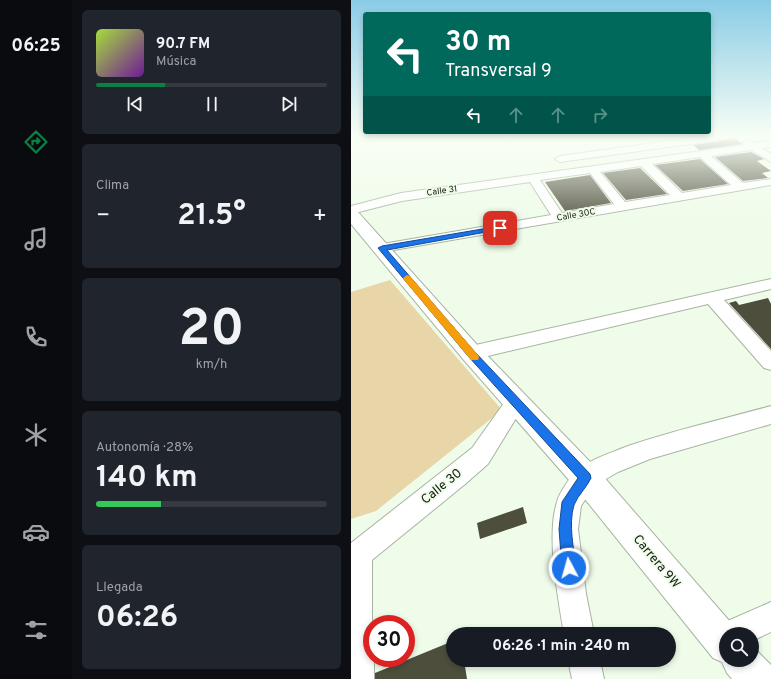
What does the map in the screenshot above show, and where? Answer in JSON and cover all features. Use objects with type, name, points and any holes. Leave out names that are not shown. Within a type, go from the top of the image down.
[{"type":"main road","name":"Carrera 9W","points":[[351,214],[382,248],[471,353],[585,478],[719,630]]},
{"type":"main road","name":"Carrera 9W","points":[[749,667],[758,679]]},
{"type":"street","name":"Calle 31","points":[[351,210],[401,197],[609,167]]},
{"type":"street","points":[[648,167],[679,197]]},
{"type":"street","points":[[717,167],[740,187]]},
{"type":"street","points":[[592,169],[622,207]]},
{"type":"street","points":[[533,178],[559,218]]},
{"type":"street","name":"Calle 30C","points":[[382,248],[771,182]]},
{"type":"street","points":[[471,353],[771,284]]},
{"type":"street","points":[[711,298],[771,363]]},
{"type":"street","name":"Calle 30","points":[[355,555],[456,477],[480,456],[516,402]]},
{"type":"street","points":[[578,627],[572,594],[565,529],[569,502],[585,478],[610,464],[650,449],[771,415]]},
{"type":"street","points":[[355,555],[358,679]]},
{"type":"street","points":[[755,627],[771,617]]},
{"type":"street","points":[[585,667],[588,679]]},
{"type":"shaded area","points":[[390,280],[502,410],[376,511],[351,519],[351,292]]},
{"type":"building","points":[[657,167],[709,167],[728,184],[683,191]]},
{"type":"building","points":[[726,167],[765,167],[771,171],[762,173],[768,178],[743,181]]},
{"type":"building","points":[[640,168],[667,194],[626,200],[603,173]]},
{"type":"building","points":[[590,175],[611,203],[565,211],[545,182]]},
{"type":"building","points":[[768,298],[771,304],[771,349],[729,303],[736,301],[739,305]]},
{"type":"building","points":[[523,507],[527,523],[480,539],[477,523]]},
{"type":"building","points":[[446,644],[446,667],[465,667],[467,679],[375,679],[375,673],[390,667],[415,667],[415,657]]},
{"type":"slow traffic","points":[[407,278],[475,357]]},
{"type":"route","points":[[500,228],[382,248],[471,353],[585,478],[569,502],[565,529],[569,568]]}]
